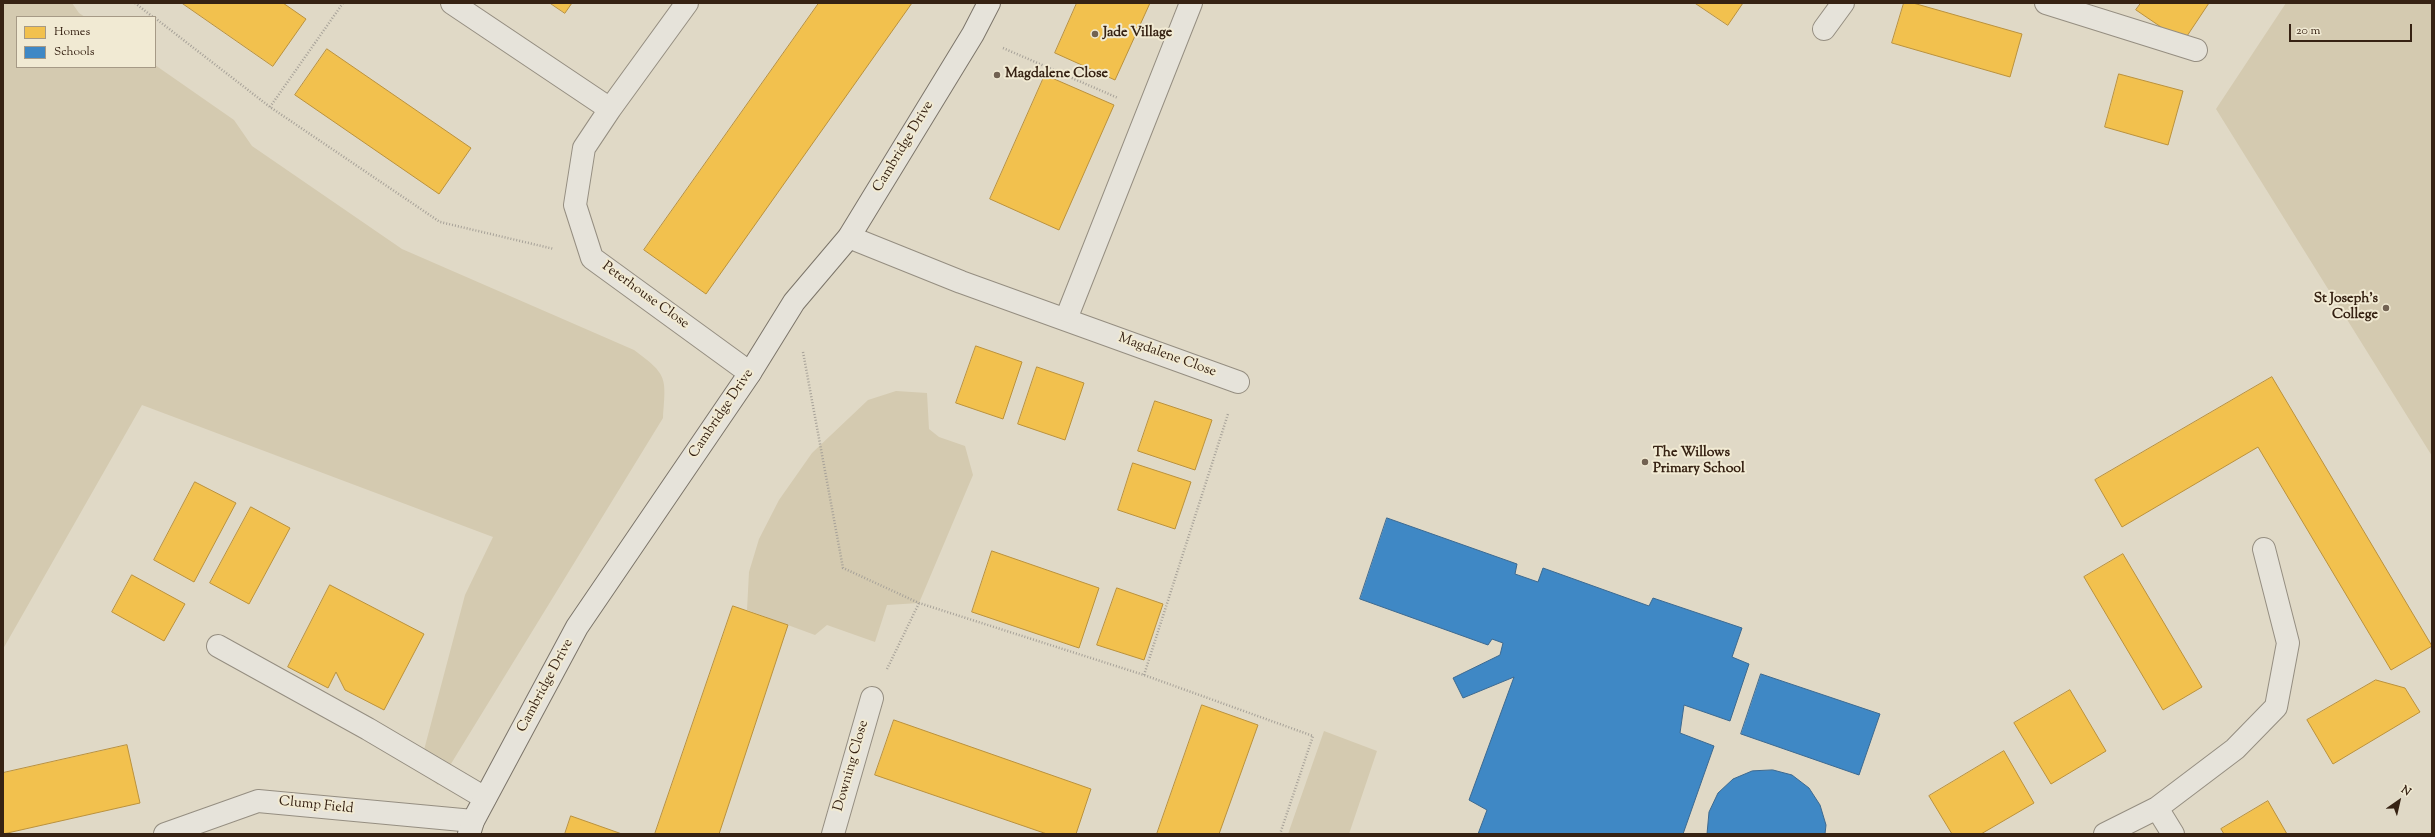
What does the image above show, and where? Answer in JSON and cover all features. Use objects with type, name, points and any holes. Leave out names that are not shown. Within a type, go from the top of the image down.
[{"type":"street","points":[[452,3],[610,109]]},
{"type":"street","name":"Peterhouse Close","points":[[687,3],[610,109],[584,148],[575,205],[592,258],[750,372]]},
{"type":"street","name":"Cambridge Drive","points":[[471,828],[485,798],[577,627],[750,372],[794,302],[849,237],[973,34],[989,3]]},
{"type":"street","points":[[1066,319],[1191,3]]},
{"type":"street","points":[[1824,29],[1843,3]]},
{"type":"street","points":[[2046,3],[2196,50]]},
{"type":"street","name":"Magdalene Close","points":[[849,237],[961,282],[1238,382]]},
{"type":"street","points":[[2105,834],[2157,808],[2235,749],[2276,707],[2288,643],[2264,549]]},
{"type":"street","points":[[218,646],[368,729],[485,798]]},
{"type":"street","name":"Downing Close","points":[[833,834],[872,698]]},
{"type":"street","name":"Clump Field","points":[[165,834],[258,801],[471,828]]},
{"type":"street","points":[[2157,808],[2173,834]]},
{"type":"path","points":[[135,3],[151,16]]},
{"type":"path","points":[[270,107],[343,3]]},
{"type":"path","points":[[156,20],[270,107],[440,222],[592,258]]},
{"type":"path","points":[[973,34],[1149,112]]},
{"type":"path","points":[[794,302],[843,568],[919,603],[1144,675],[1313,736],[1280,834]]},
{"type":"path","points":[[1144,675],[1238,382]]},
{"type":"path","points":[[872,698],[919,603]]},
{"type":"shaded area","points":[[3,3],[72,3],[79,13],[84,16],[16,16],[16,68],[156,68],[156,66],[234,120],[252,146],[402,249],[634,350],[653,365],[662,378],[665,394],[663,418],[438,785],[419,769],[465,595],[493,537],[142,405],[3,649]]},
{"type":"shaded area","name":"St Joseph's College","points":[[2286,3],[2432,3],[2432,456],[2216,109]]},
{"type":"shaded area","points":[[896,391],[927,393],[929,429],[939,437],[965,446],[973,475],[919,603],[887,605],[875,642],[827,625],[815,635],[747,610],[749,572],[759,539],[779,500],[812,453],[868,400]]},
{"type":"shaded area","points":[[1324,731],[1377,751],[1349,834],[1288,834]]},
{"type":"building: Homes","points":[[182,3],[283,3],[306,19],[273,66]]},
{"type":"building: Homes","points":[[550,3],[572,3],[565,13]]},
{"type":"building: Homes","points":[[819,3],[912,3],[706,294],[644,250]]},
{"type":"building: Homes","points":[[1077,3],[1150,3],[1115,80],[1055,53]]},
{"type":"building: Homes","points":[[1695,3],[1743,3],[1728,25]]},
{"type":"building: Homes","points":[[1904,3],[1913,3],[2022,34],[2010,77],[1892,43]]},
{"type":"building: Homes","points":[[2141,3],[2209,3],[2183,42],[2136,10]]},
{"type":"building: Homes","points":[[327,49],[471,148],[439,194],[295,95]]},
{"type":"building: Homes","points":[[2119,74],[2183,91],[2168,145],[2105,127]]},
{"type":"building: Homes","points":[[1045,75],[1114,105],[1059,230],[990,199]]},
{"type":"building: Homes","points":[[976,346],[1022,362],[1003,419],[956,403]]},
{"type":"building: Homes","points":[[1037,367],[1084,383],[1065,440],[1018,424]]},
{"type":"building: Homes","points":[[2272,377],[2432,646],[2391,670],[2258,447],[2122,527],[2095,480]]},
{"type":"building: Homes","points":[[1155,401],[1212,420],[1195,470],[1138,451]]},
{"type":"building: Homes","points":[[1133,463],[1191,482],[1175,529],[1118,510]]},
{"type":"building: Homes","points":[[195,482],[236,503],[194,582],[154,560]]},
{"type":"building: Homes","points":[[251,507],[290,528],[249,604],[210,583]]},
{"type":"building: Homes","points":[[992,551],[1099,588],[1079,648],[972,612]]},
{"type":"building: Homes","points":[[2123,554],[2202,687],[2163,710],[2084,577]]},
{"type":"building: Homes","points":[[132,575],[185,604],[164,641],[112,612]]},
{"type":"building: Homes","points":[[330,585],[424,634],[384,710],[345,690],[336,672],[328,688],[288,667]]},
{"type":"building: Homes","points":[[1117,588],[1163,604],[1144,660],[1097,645]]},
{"type":"building: Homes","points":[[733,606],[788,625],[719,834],[655,834]]},
{"type":"building: Homes","points":[[2376,680],[2405,688],[2420,712],[2333,764],[2307,720]]},
{"type":"building: Homes","points":[[2070,690],[2106,751],[2051,784],[2014,723]]},
{"type":"building: Homes","points":[[1202,705],[1258,725],[1219,834],[1157,834]]},
{"type":"building: Homes","points":[[894,720],[1091,789],[1076,834],[1047,834],[875,775]]},
{"type":"building: Homes","points":[[127,745],[140,803],[3,834],[3,773]]},
{"type":"building: Homes","points":[[2004,751],[2034,803],[1981,834],[1952,834],[1929,796]]},
{"type":"building: Homes","points":[[2268,801],[2287,834],[2224,834],[2221,829]]},
{"type":"building: Homes","points":[[571,816],[622,834],[565,834]]},
{"type":"building: Schools","points":[[1387,518],[1517,564],[1515,574],[1538,582],[1543,568],[1649,606],[1653,598],[1742,628],[1732,657],[1749,664],[1730,721],[1684,705],[1680,733],[1714,746],[1683,834],[1478,834],[1487,810],[1469,800],[1514,677],[1463,698],[1453,678],[1500,655],[1503,643],[1492,639],[1488,645],[1360,599]]},
{"type":"building: Schools","points":[[1761,674],[1880,714],[1859,775],[1741,734]]},
{"type":"building: Schools","points":[[1773,770],[1792,775],[1809,788],[1820,805],[1826,825],[1825,834],[1707,834],[1709,812],[1718,793],[1733,779],[1752,771]]},
{"type":"place","name":"Jade Village","points":[[1095,34]]},
{"type":"place","name":"Magdalene Close","points":[[997,75]]},
{"type":"place","name":"St Joseph's College","points":[[2386,308]]},
{"type":"place","name":"The Willows Primary School","points":[[1645,462]]}]
